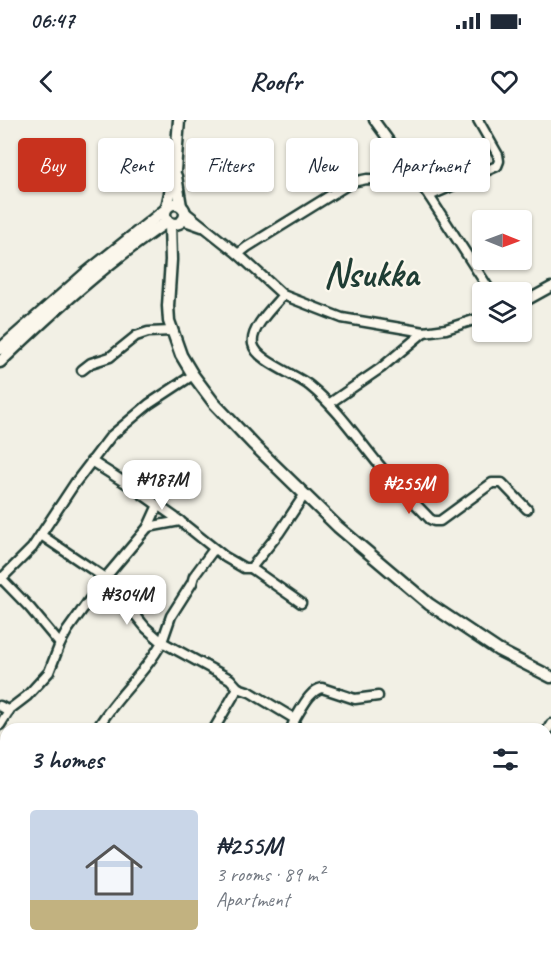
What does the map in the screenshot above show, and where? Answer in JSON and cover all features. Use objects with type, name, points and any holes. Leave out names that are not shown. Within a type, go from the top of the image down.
[{"type":"main road","points":[[179,120],[175,170],[177,218],[170,254],[168,306],[169,321],[181,355],[194,375],[214,403],[305,495],[338,527],[429,604],[498,650],[551,677]]},
{"type":"main road","points":[[175,170],[165,216],[177,218]]},
{"type":"main road","points":[[0,349],[85,274],[166,208],[174,204],[177,218]]},
{"type":"main road","points":[[0,362],[136,243],[177,218]]},
{"type":"main road","points":[[151,233],[159,236],[170,254]]},
{"type":"street","points":[[374,120],[386,138]]},
{"type":"street","points":[[429,196],[497,166],[498,155],[478,120]]},
{"type":"street","points":[[238,254],[352,182],[370,179]]},
{"type":"street","points":[[425,192],[485,282]]},
{"type":"street","points":[[177,218],[204,227],[283,295],[342,318],[424,332],[446,329],[472,321]]},
{"type":"street","points":[[532,297],[551,286]]},
{"type":"street","points":[[283,295],[254,333],[252,341],[254,349],[263,358],[308,384],[330,403],[381,468],[430,519],[440,521],[492,483],[502,483],[527,509]]},
{"type":"street","points":[[82,370],[91,363],[110,357],[135,336],[148,332],[172,331]]},
{"type":"street","points":[[330,403],[381,368],[424,332]]},
{"type":"street","points":[[60,644],[1,578],[32,548],[91,461],[111,436],[149,404],[194,375]]},
{"type":"street","points":[[91,461],[158,505],[214,549],[244,568],[251,568],[301,603]]},
{"type":"street","points":[[251,568],[305,495]]},
{"type":"street","points":[[1,723],[9,711],[27,696],[49,672],[67,631],[105,578],[148,527],[158,505]]},
{"type":"street","points":[[148,527],[180,521]]},
{"type":"street","points":[[41,535],[105,578],[146,628],[162,642],[230,679],[238,688],[250,692],[295,719]]},
{"type":"street","points":[[100,723],[154,657],[171,616],[194,576],[214,549]]},
{"type":"street","points":[[293,723],[314,692],[322,687],[355,699],[378,696]]},
{"type":"street","points":[[218,723],[238,688]]},
{"type":"street","points":[[0,706],[9,711]]},
{"type":"district","name":"Nsukka","points":[[371,273]]}]
